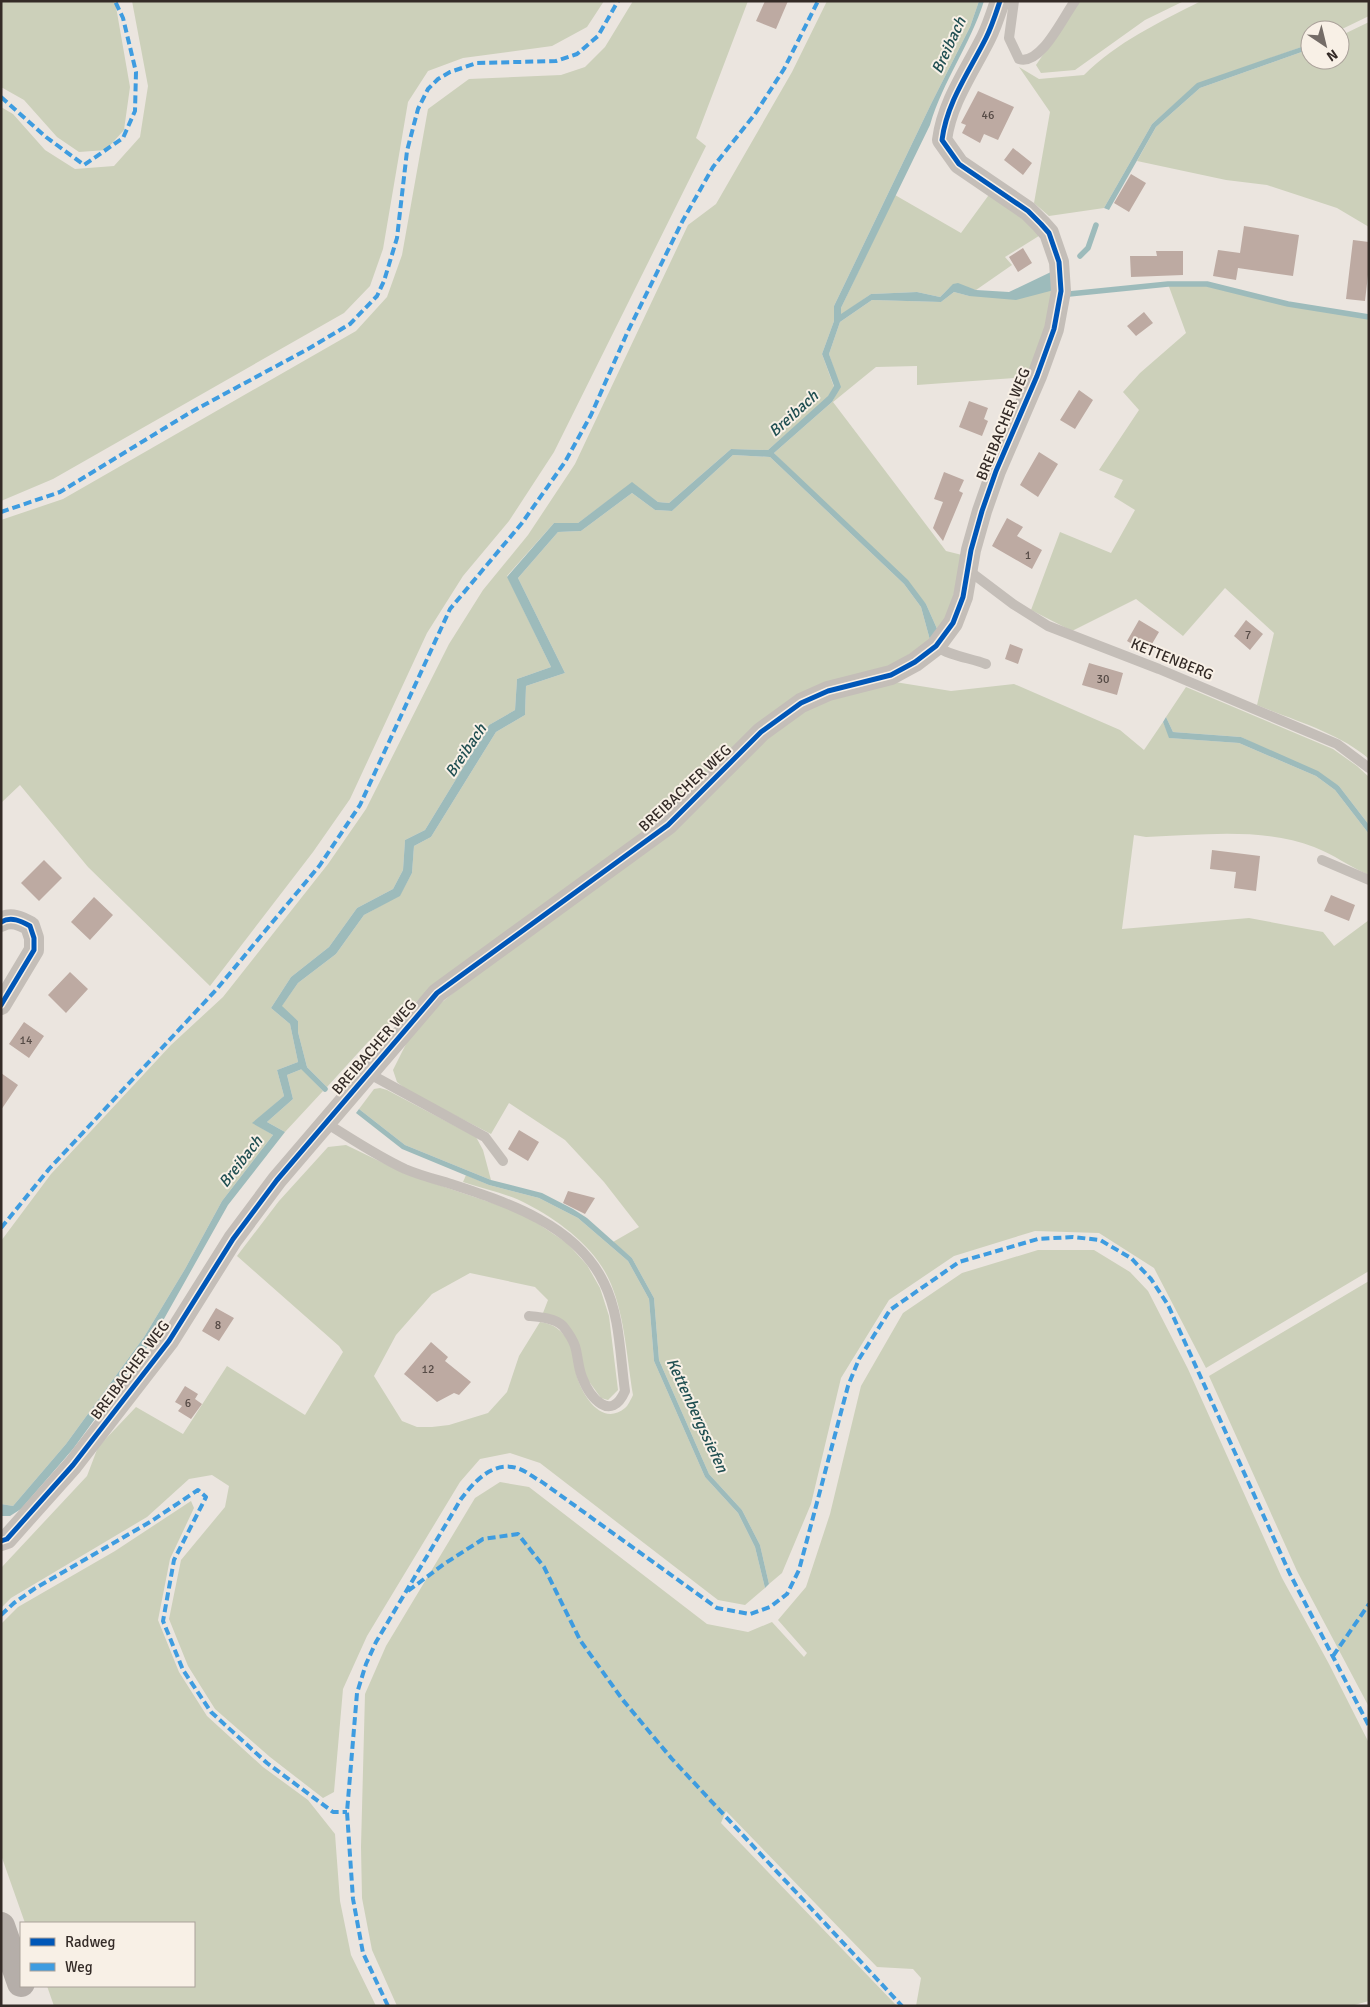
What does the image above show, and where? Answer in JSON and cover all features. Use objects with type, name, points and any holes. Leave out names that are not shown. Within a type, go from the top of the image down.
[{"type":"main road","points":[[1,1926],[20,1978]]},
{"type":"main road","points":[[23,1987],[29,2006]]},
{"type":"street","name":"BREIBACHER WEG","points":[[1,1541],[7,1539],[73,1465],[121,1404],[169,1341],[233,1238],[277,1180],[438,993],[668,825],[761,732],[801,703],[828,690],[891,675],[914,662],[936,646],[953,623],[963,597],[982,511],[996,471],[1037,376],[1054,329],[1060,292],[1060,262],[1051,238],[1042,224],[1028,211],[959,164],[947,150],[942,140],[944,123],[952,103],[987,37],[1000,1]]},
{"type":"street","points":[[1,922],[5,920],[19,920],[30,926],[34,938],[34,950],[1,1005]]},
{"type":"lane","points":[[1014,1],[1009,38],[1019,59],[1024,60],[1034,58],[1044,48],[1075,1]]},
{"type":"lane","name":"KETTENBERG","points":[[968,570],[1013,604],[1048,626],[1160,669],[1337,744],[1369,768]]},
{"type":"lane","points":[[936,646],[942,650],[986,664]]},
{"type":"lane","points":[[1322,860],[1369,880]]},
{"type":"lane","points":[[368,1073],[485,1137],[503,1161]]},
{"type":"lane","points":[[326,1123],[383,1158],[407,1170],[536,1216],[578,1247],[592,1262],[605,1284],[614,1315],[625,1391],[621,1400],[612,1406],[606,1407],[598,1403],[582,1377],[574,1344],[562,1325],[543,1317],[529,1316]]},
{"type":"green space","points":[[1,1],[115,1],[130,87],[124,130],[106,150],[79,152],[57,137],[24,100],[1,87]]},
{"type":"green space","points":[[132,1],[604,1],[587,27],[552,46],[463,58],[428,71],[408,102],[383,249],[370,286],[344,313],[53,479],[1,501],[1,107],[13,114],[45,150],[75,169],[114,166],[140,137],[148,86]]},
{"type":"green space","points":[[633,1],[748,1],[696,138],[706,146],[554,452],[509,521],[463,576],[427,633],[350,799],[313,852],[210,986],[88,867],[20,785],[1,803],[1,520],[63,499],[356,331],[387,297],[402,255],[428,109],[469,79],[561,75],[585,67],[605,47]]},
{"type":"green space","points":[[827,1],[979,1],[970,27],[834,306],[834,321],[822,354],[834,387],[828,397],[768,450],[731,449],[669,503],[658,502],[632,483],[578,523],[554,523],[507,576],[551,667],[517,679],[515,710],[489,725],[425,830],[405,840],[403,870],[393,889],[357,908],[329,947],[291,977],[271,1008],[290,1024],[298,1062],[277,1070],[284,1096],[253,1123],[273,1135],[222,1201],[185,1269],[144,1337],[66,1444],[13,1506],[1,1504],[1,1241],[51,1174],[171,1045],[223,997],[328,864],[366,809],[449,644],[483,590],[528,535],[575,464],[688,225],[716,204],[792,72]]},
{"type":"green space","points":[[1080,1],[1184,1],[1145,20],[1075,70],[1041,73],[1036,65]]},
{"type":"green space","points":[[1201,1],[1369,1],[1369,16],[1350,25],[1350,20],[1300,20],[1300,48],[1197,84],[1152,124],[1104,208],[1049,216],[1034,203],[1050,112],[1019,67],[1039,79],[1084,75],[1110,52],[1155,25]]},
{"type":"green space","points":[[1369,22],[1369,227],[1337,208],[1267,185],[1226,180],[1137,161],[1156,127],[1200,88],[1300,53],[1300,70],[1350,70],[1350,31]]},
{"type":"green space","points":[[991,192],[1042,234],[1005,257],[1012,265],[976,290],[956,284],[940,297],[917,292],[871,294],[841,315],[841,308],[895,195],[961,233]]},
{"type":"green space","points":[[1168,284],[1207,284],[1288,304],[1369,317],[1369,759],[1330,734],[1257,705],[1274,633],[1225,588],[1183,636],[1136,599],[1072,631],[1031,610],[1060,532],[1111,553],[1135,510],[1114,497],[1123,480],[1099,470],[1139,410],[1123,392],[1140,373],[1186,333]]},
{"type":"green space","points":[[1054,290],[1047,326],[1028,377],[917,385],[917,366],[876,367],[833,402],[946,551],[962,555],[951,608],[938,631],[926,604],[774,453],[832,402],[840,387],[829,354],[840,322],[872,300],[941,302],[954,292],[969,296]]},
{"type":"green space","points":[[733,455],[770,457],[904,584],[921,607],[930,640],[889,668],[826,685],[661,819],[424,995],[368,1042],[327,1087],[307,1067],[298,1032],[298,1021],[281,1007],[298,983],[336,954],[364,915],[400,895],[412,873],[414,846],[431,837],[496,732],[525,715],[526,686],[565,673],[518,578],[558,532],[581,531],[632,493],[655,510],[672,511]]},
{"type":"green space","points":[[895,682],[951,691],[1014,684],[1120,730],[1144,750],[1163,722],[1170,738],[1239,743],[1316,776],[1335,790],[1369,834],[1369,875],[1314,847],[1274,837],[1231,834],[1146,837],[1134,835],[1122,929],[1249,918],[1323,932],[1334,946],[1369,920],[1369,1271],[1206,1368],[1154,1268],[1099,1233],[1035,1231],[954,1256],[889,1300],[841,1378],[811,1504],[782,1573],[769,1584],[760,1545],[742,1510],[709,1474],[659,1360],[654,1298],[632,1258],[613,1242],[639,1227],[604,1182],[565,1140],[509,1103],[491,1134],[408,1091],[397,1082],[393,1070],[411,1034],[435,1008],[764,737],[828,697]]},
{"type":"green space","points":[[1186,687],[1333,749],[1357,766],[1369,777],[1369,825],[1339,786],[1241,737],[1173,732],[1166,717]]},
{"type":"green space","points":[[302,1069],[323,1091],[285,1132],[267,1122],[293,1099],[287,1075]]},
{"type":"green space","points":[[380,1088],[476,1137],[483,1150],[491,1180],[405,1145],[359,1109],[374,1089]]},
{"type":"green space","points":[[346,1145],[406,1174],[522,1213],[567,1243],[587,1265],[600,1288],[609,1316],[618,1390],[608,1400],[601,1398],[585,1376],[577,1343],[543,1313],[548,1300],[535,1287],[470,1273],[432,1294],[396,1335],[374,1376],[402,1421],[417,1427],[432,1427],[449,1425],[488,1413],[507,1392],[519,1356],[540,1322],[550,1324],[558,1329],[570,1343],[580,1385],[595,1407],[601,1412],[609,1414],[617,1413],[628,1404],[633,1395],[620,1311],[611,1284],[597,1259],[576,1237],[540,1211],[520,1200],[463,1182],[466,1175],[489,1185],[539,1198],[578,1218],[628,1261],[649,1299],[654,1361],[705,1477],[738,1513],[755,1547],[765,1588],[745,1605],[718,1600],[540,1463],[510,1453],[480,1459],[460,1482],[367,1636],[343,1689],[334,1792],[323,1798],[270,1757],[215,1709],[188,1666],[169,1619],[181,1560],[225,1507],[229,1486],[212,1475],[189,1479],[147,1517],[11,1598],[1,1608],[1,1568],[87,1476],[98,1447],[136,1407],[183,1434],[227,1366],[305,1415],[343,1352],[339,1346],[237,1256],[279,1201],[328,1147]]},
{"type":"green space","points":[[1038,1250],[1094,1250],[1130,1272],[1148,1291],[1188,1369],[1282,1578],[1369,1743],[1369,2001],[1351,2006],[916,2006],[921,1978],[913,1969],[877,1967],[726,1811],[721,1823],[897,2006],[397,2006],[372,1950],[362,1898],[361,1847],[365,1694],[386,1646],[475,1498],[500,1482],[529,1487],[707,1624],[748,1632],[772,1622],[804,1657],[807,1653],[778,1620],[806,1587],[830,1514],[861,1386],[903,1313],[962,1273]]},
{"type":"green space","points":[[1369,1281],[1369,1707],[1297,1571],[1209,1376]]},
{"type":"green space","points":[[191,1501],[194,1508],[170,1559],[158,1620],[179,1672],[207,1716],[263,1767],[308,1800],[335,1834],[340,1901],[351,1955],[376,2006],[54,2006],[47,1987],[195,1987],[195,1922],[25,1922],[1,1855],[1,1624],[18,1607],[115,1551]]},
{"type":"water","points":[[979,1],[984,1],[971,33],[942,93],[930,125],[841,308],[841,314],[871,294],[917,292],[940,297],[953,284],[958,283],[976,290],[1009,292],[1053,271],[1054,290],[1016,300],[969,296],[954,292],[941,302],[872,300],[840,322],[829,354],[841,387],[832,402],[774,453],[908,580],[926,604],[938,631],[930,640],[921,607],[904,584],[770,457],[733,455],[672,511],[655,510],[632,493],[581,531],[558,532],[518,578],[565,673],[526,686],[525,715],[496,732],[431,837],[414,846],[412,873],[400,896],[364,915],[336,954],[298,983],[282,1006],[298,1021],[298,1032],[307,1067],[287,1075],[293,1099],[267,1122],[285,1132],[228,1205],[151,1342],[73,1449],[21,1509],[10,1516],[1,1516],[1,1504],[13,1506],[66,1444],[144,1337],[185,1269],[222,1201],[273,1135],[252,1123],[284,1096],[277,1070],[298,1062],[290,1024],[271,1008],[291,977],[329,947],[357,908],[393,889],[403,870],[405,840],[425,830],[489,725],[515,710],[517,679],[551,667],[507,577],[554,523],[578,523],[632,482],[658,502],[669,503],[731,449],[768,450],[828,396],[834,386],[822,354],[834,321],[834,306],[970,27]]},
{"type":"water","points":[[1300,47],[1300,53],[1200,88],[1156,127],[1109,210],[1104,208],[1152,124],[1197,83]]},
{"type":"water","points":[[1166,717],[1173,732],[1241,737],[1318,771],[1339,786],[1369,825],[1369,834],[1335,790],[1316,776],[1239,743],[1169,738],[1163,722]]},
{"type":"water","points":[[359,1109],[405,1145],[491,1180],[542,1193],[573,1209],[587,1218],[632,1258],[654,1298],[659,1360],[709,1474],[742,1510],[760,1545],[769,1584],[765,1588],[755,1547],[738,1513],[705,1477],[654,1361],[649,1299],[628,1261],[578,1218],[539,1198],[489,1185],[402,1149],[356,1113]]},
{"type":"building","points":[[765,1],[788,1],[776,29],[756,21]]},
{"type":"building","points":[[978,91],[1014,107],[998,140],[984,134],[980,143],[962,133],[966,125],[961,123]]},
{"type":"building","points":[[1013,148],[1032,163],[1023,175],[1004,160]]},
{"type":"building","points":[[1131,174],[1146,183],[1129,212],[1114,203]]},
{"type":"building","points":[[1244,226],[1299,235],[1293,276],[1238,268],[1236,280],[1213,276],[1218,250],[1240,253]]},
{"type":"building","points":[[1353,240],[1369,242],[1369,266],[1365,301],[1346,299]]},
{"type":"building","points":[[1023,248],[1032,263],[1018,272],[1009,257]]},
{"type":"building","points":[[1156,251],[1183,251],[1183,275],[1131,277],[1130,256],[1157,256]]},
{"type":"building","points":[[1144,312],[1153,323],[1136,336],[1127,326]]},
{"type":"building","points":[[1079,390],[1093,400],[1075,429],[1060,420]]},
{"type":"building","points":[[969,401],[988,408],[984,419],[988,421],[982,436],[959,427]]},
{"type":"building","points":[[1039,452],[1058,464],[1038,497],[1020,485]]},
{"type":"building","points":[[944,472],[964,480],[959,491],[963,493],[943,541],[933,528],[943,502],[934,499]]},
{"type":"building","points":[[1007,518],[1023,527],[1017,536],[1042,550],[1032,569],[992,546]]},
{"type":"building","points":[[1139,620],[1159,632],[1149,649],[1141,644],[1139,648],[1127,641]]},
{"type":"building","points":[[1246,620],[1263,634],[1250,650],[1234,636]]},
{"type":"building","points":[[1010,644],[1023,649],[1018,664],[1005,659]]},
{"type":"building","points":[[1089,663],[1123,673],[1117,695],[1082,685]]},
{"type":"building","points":[[1212,850],[1260,856],[1256,891],[1234,888],[1236,872],[1210,869]]},
{"type":"building","points":[[44,860],[62,878],[39,901],[21,883]]},
{"type":"building","points":[[1331,895],[1355,905],[1349,921],[1324,911]]},
{"type":"building","points":[[94,897],[113,915],[90,940],[71,922]]},
{"type":"building","points":[[70,972],[88,989],[66,1013],[48,995]]},
{"type":"building","points":[[24,1022],[44,1036],[29,1058],[9,1044]]},
{"type":"building","points":[[1,1073],[18,1085],[1,1110]]},
{"type":"building","points":[[519,1130],[539,1142],[528,1161],[508,1149]]},
{"type":"building","points":[[568,1191],[595,1198],[585,1214],[563,1203]]},
{"type":"building","points":[[216,1308],[234,1318],[219,1341],[202,1331]]},
{"type":"building","points":[[431,1342],[448,1357],[445,1361],[471,1382],[459,1395],[454,1393],[437,1402],[404,1374]]},
{"type":"building","points":[[185,1386],[198,1394],[195,1399],[202,1404],[191,1419],[178,1411],[182,1406],[175,1402]]},
{"type":"waterway","points":[[1080,256],[1088,248],[1096,225]]},
{"type":"waterway","points":[[1069,294],[1168,284],[1207,284],[1288,304],[1369,317]]},
{"type":"waterway","name":"Kettenbergssiefen","points":[[301,1065],[325,1089]]},
{"type":"marked path","points":[[1,97],[46,137],[84,165],[123,138],[135,111],[136,72],[123,18],[115,1]]},
{"type":"marked path","points":[[1,512],[60,492],[191,412],[308,349],[350,324],[377,296],[384,281],[397,238],[407,151],[418,109],[428,89],[438,79],[450,72],[477,63],[556,61],[577,54],[598,36],[618,1]]},
{"type":"marked path","points":[[1,1228],[49,1169],[216,990],[320,865],[360,805],[450,609],[522,523],[565,462],[591,415],[628,331],[682,222],[713,167],[755,114],[784,69],[818,1]]},
{"type":"marked path","points":[[388,2006],[363,1953],[353,1899],[347,1812],[357,1693],[366,1664],[376,1642],[466,1493],[484,1474],[492,1470],[508,1467],[520,1469],[542,1482],[717,1608],[750,1614],[770,1607],[787,1594],[799,1570],[848,1386],[859,1359],[890,1310],[959,1262],[1038,1239],[1073,1237],[1100,1240],[1131,1258],[1151,1279],[1168,1305],[1290,1574],[1369,1726]]},
{"type":"marked path","points":[[1,1615],[34,1589],[150,1522],[198,1490],[206,1497],[174,1560],[163,1621],[183,1670],[211,1712],[267,1763],[333,1812],[347,1812]]},
{"type":"marked path","points":[[408,1591],[444,1564],[483,1539],[518,1534],[544,1567],[580,1640],[622,1699],[672,1759],[902,2006]]},
{"type":"marked path","points":[[1333,1656],[1369,1604]]},
{"type":"cycle path","points":[[1,1541],[7,1539],[73,1465],[169,1341],[233,1239],[277,1180],[437,993],[668,825],[761,732],[801,703],[828,691],[891,675],[915,662],[936,646],[953,623],[963,597],[971,550],[982,511],[996,471],[1037,376],[1054,329],[1061,291],[1059,262],[1049,233],[1028,211],[959,164],[942,140],[954,100],[988,33],[1000,1]]},
{"type":"cycle path","points":[[1,922],[8,919],[23,922],[30,926],[34,938],[34,950],[1,1005]]},
{"type":"water label","name":"Breibach","points":[[948,45]]},
{"type":"water label","name":"Breibach","points":[[793,413]]},
{"type":"water label","name":"Breibach","points":[[465,750]]},
{"type":"water label","name":"Breibach","points":[[240,1161]]}]
